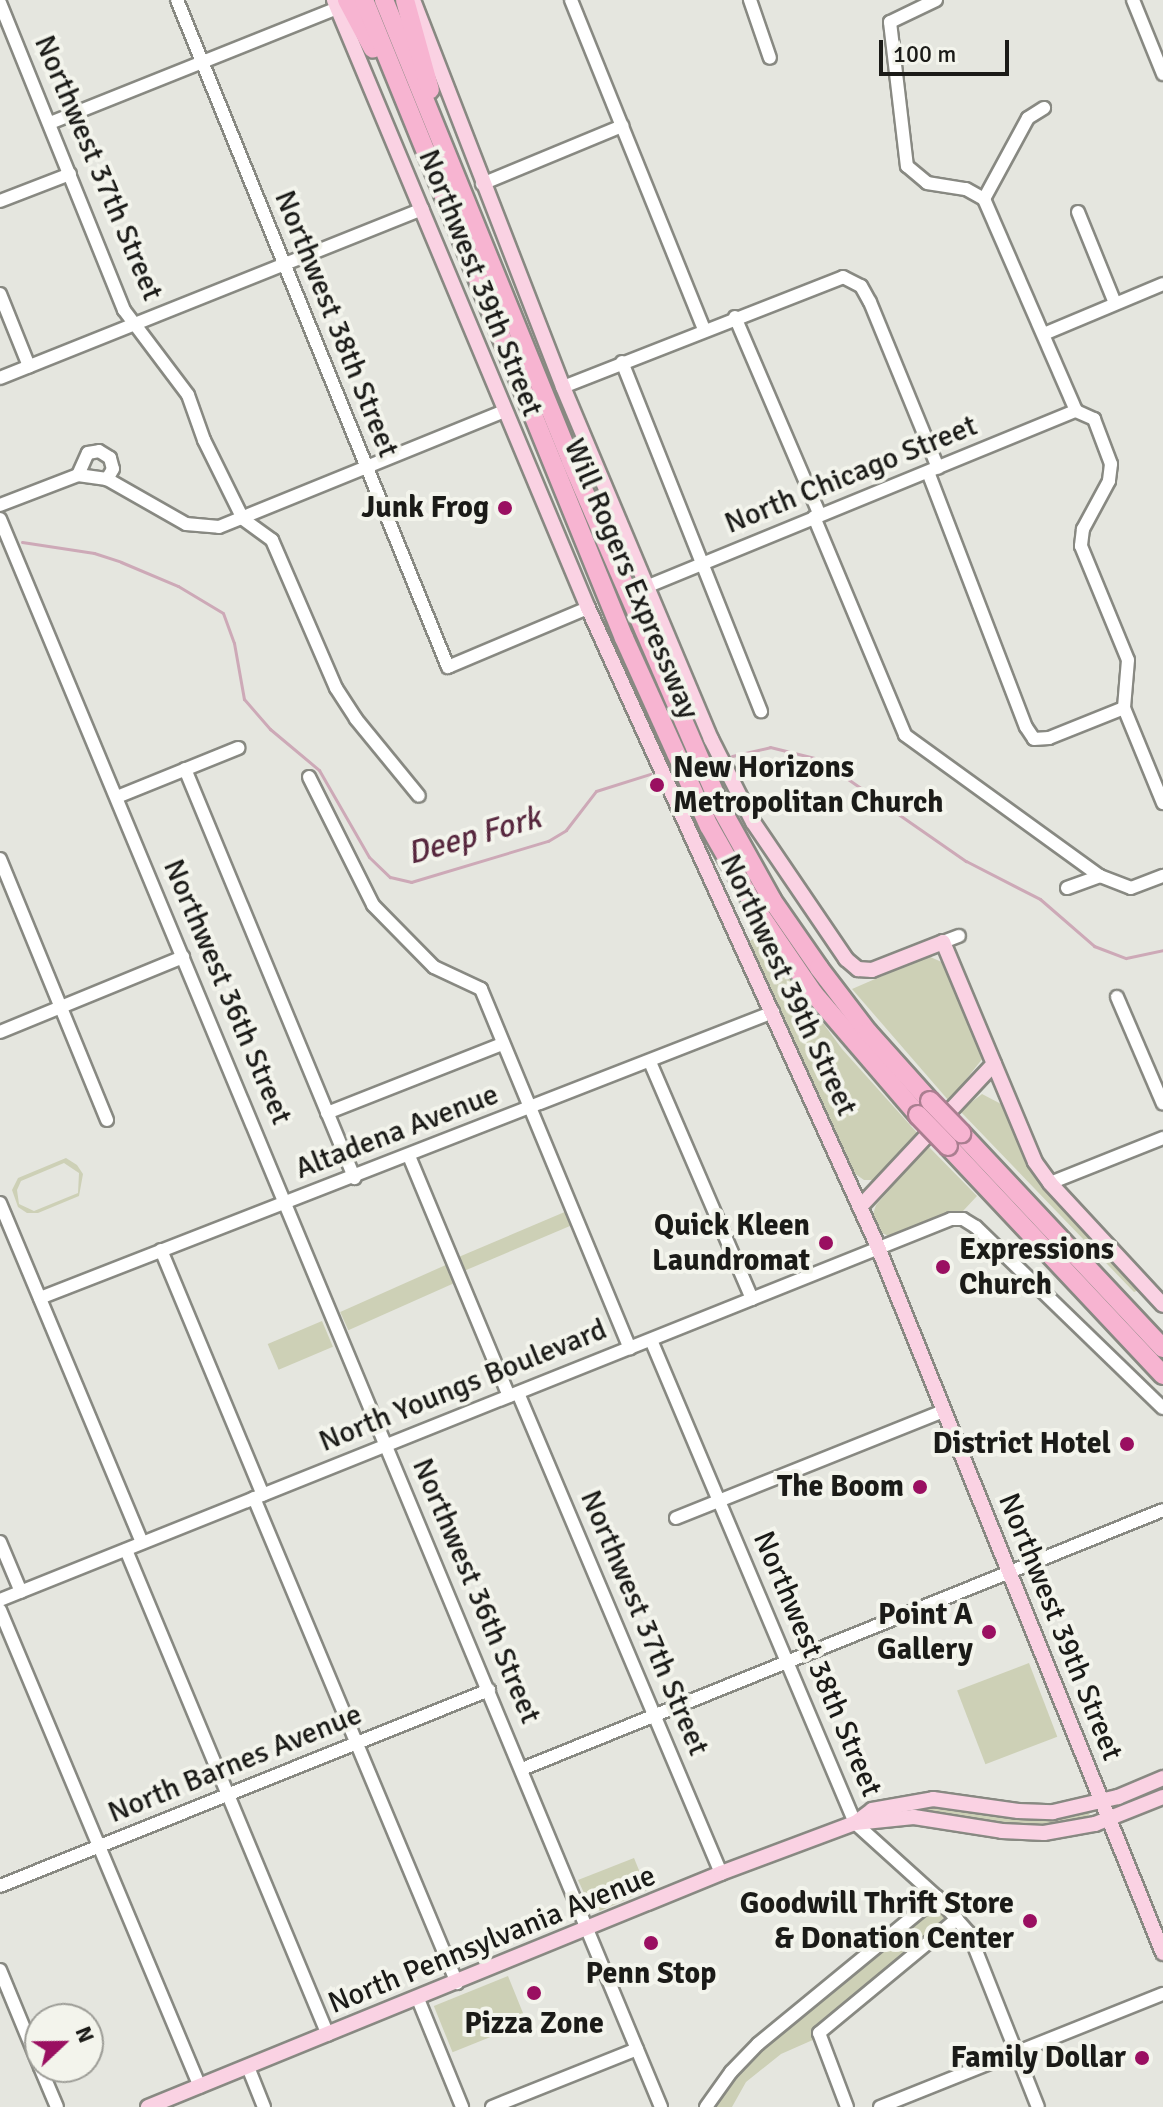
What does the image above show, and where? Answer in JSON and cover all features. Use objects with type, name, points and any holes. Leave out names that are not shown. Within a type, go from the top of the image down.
[{"type":"highway","name":"Will Rogers Expressway","points":[[364,0],[624,638],[709,826],[756,909],[814,994],[954,1140],[1163,1375]]},
{"type":"highway","name":"Will Rogers Expressway","points":[[384,0],[626,593],[728,822],[772,900],[924,1108]]},
{"type":"highway","points":[[405,0],[444,147]]},
{"type":"highway","points":[[340,3],[415,125]]},
{"type":"highway","name":"Will Rogers Expressway","points":[[954,1140],[1159,1343]]},
{"type":"main road","name":"Northwest 39th Street","points":[[413,0],[563,387],[711,739],[753,822],[846,959],[862,970],[872,970],[943,942]]},
{"type":"main road","name":"Northwest 39th Street","points":[[340,3],[504,411],[588,608],[860,1207],[1163,1953]]},
{"type":"main road","points":[[943,942],[1035,1162],[1050,1183],[1163,1305]]},
{"type":"main road","points":[[860,1207],[994,1064]]},
{"type":"main road","points":[[968,1092],[990,1088],[1008,1099]]},
{"type":"main road","name":"North Pennsylvania Avenue","points":[[855,1823],[872,1810],[914,1800],[944,1799],[1036,1813],[1102,1801],[1163,1778]]},
{"type":"main road","name":"North Pennsylvania Avenue","points":[[148,2107],[721,1873],[855,1823],[914,1817],[1002,1831],[1044,1833],[1079,1828],[1163,1797]]},
{"type":"street","name":"Northwest 38th Street","points":[[177,0],[448,667],[588,608]]},
{"type":"street","points":[[571,0],[704,329]]},
{"type":"street","points":[[750,0],[770,58]]},
{"type":"street","points":[[936,0],[919,2],[890,22],[907,166],[927,183],[966,189],[984,199],[1076,411],[1094,419],[1111,464],[1109,481],[1083,529],[1081,546],[1128,660],[1124,708],[1163,803]]},
{"type":"street","points":[[1133,0],[1163,74]]},
{"type":"street","name":"Northwest 37th Street","points":[[0,3],[124,310],[188,395],[204,440],[243,519]]},
{"type":"street","points":[[50,123],[340,3]]},
{"type":"street","points":[[984,199],[1028,118],[1044,108]]},
{"type":"street","points":[[482,184],[622,126]]},
{"type":"street","points":[[0,201],[70,174]]},
{"type":"street","points":[[0,378],[422,209]]},
{"type":"street","points":[[1078,212],[1115,303]]},
{"type":"street","points":[[563,387],[704,329],[843,277],[861,286],[870,302],[933,470],[1026,727],[1034,739],[1049,738],[1124,708]]},
{"type":"street","points":[[1044,334],[1163,284]]},
{"type":"street","points":[[0,294],[29,366]]},
{"type":"street","points":[[735,317],[905,735],[1100,876],[1131,888],[1163,876]]},
{"type":"street","points":[[622,362],[761,711]]},
{"type":"street","points":[[0,505],[78,475],[107,479],[186,524],[219,527],[504,411]]},
{"type":"street","name":"North Chicago Street","points":[[646,587],[1076,411]]},
{"type":"street","points":[[78,475],[88,453],[99,451],[110,458],[113,469],[107,479]]},
{"type":"street","name":"Northwest 36th Street","points":[[0,519],[661,2107]]},
{"type":"street","points":[[243,519],[272,540],[336,688],[356,719],[419,796]]},
{"type":"street","points":[[117,797],[238,748]]},
{"type":"street","points":[[185,769],[354,1178]]},
{"type":"street","points":[[309,777],[373,905],[434,967],[481,989],[630,1348]]},
{"type":"street","points":[[0,859],[107,1120]]},
{"type":"street","points":[[1067,888],[1100,876]]},
{"type":"street","points":[[943,942],[959,936]]},
{"type":"street","points":[[0,1032],[183,957]]},
{"type":"street","points":[[1117,997],[1163,1104]]},
{"type":"street","name":"Altadena Avenue","points":[[40,1298],[773,1012]]},
{"type":"street","points":[[327,1113],[502,1044]]},
{"type":"street","points":[[650,1062],[752,1299]]},
{"type":"street","points":[[1050,1183],[1163,1138]]},
{"type":"street","name":"Northwest 37th Street","points":[[409,1156],[721,1873]]},
{"type":"street","points":[[0,1203],[142,1543]]},
{"type":"street","name":"North Youngs Boulevard","points":[[0,1600],[945,1222],[963,1219],[976,1227],[1163,1408]]},
{"type":"street","points":[[161,1250],[356,1743],[457,1983]]},
{"type":"street","name":"Northwest 38th Street","points":[[651,1340],[855,1823],[937,1897],[969,1933],[1038,2107]]},
{"type":"street","points":[[676,1518],[944,1411]]},
{"type":"street","points":[[522,1769],[1163,1510]]},
{"type":"street","points":[[0,1542],[21,1592]]},
{"type":"street","points":[[126,1550],[328,2035]]},
{"type":"street","points":[[0,1610],[200,2087]]},
{"type":"street","name":"North Barnes Avenue","points":[[0,1886],[489,1690]]},
{"type":"street","points":[[706,2107],[731,2072],[758,2044],[937,1897]]},
{"type":"street","points":[[847,2107],[819,2033],[957,1919]]},
{"type":"street","points":[[0,1970],[24,2028]]},
{"type":"street","points":[[880,2107],[1163,1994]]},
{"type":"street","points":[[418,1999],[462,2107]]},
{"type":"street","points":[[492,2107],[637,2049]]},
{"type":"street","points":[[248,2067],[264,2107]]},
{"type":"street","points":[[47,2083],[57,2107]]},
{"type":"green space","points":[[758,934],[842,1049],[919,1135],[874,1180],[864,1180],[851,1171],[748,943]]},
{"type":"green space","points":[[928,956],[944,963],[983,1058],[949,1101],[852,989]]},
{"type":"green space","points":[[982,1094],[1003,1105],[1042,1186],[1139,1290],[1134,1292],[960,1111]]},
{"type":"green space","points":[[928,1146],[977,1196],[963,1211],[952,1212],[891,1237],[882,1233],[873,1214],[876,1205]]},
{"type":"green space","points":[[66,1158],[77,1165],[83,1174],[79,1196],[38,1213],[27,1213],[18,1207],[12,1190],[18,1178]],"holes":[[[64,1163],[79,1173],[78,1193],[34,1211],[19,1204],[17,1190],[21,1181]]]},
{"type":"green space","points":[[567,1211],[573,1225],[463,1271],[457,1257]]},
{"type":"green space","points":[[448,1264],[456,1282],[348,1330],[340,1312]]},
{"type":"green space","points":[[322,1321],[333,1347],[279,1370],[268,1344]]},
{"type":"green space","points":[[1029,1663],[1057,1737],[985,1764],[957,1691]]},
{"type":"green space","points":[[925,1804],[1090,1813],[1087,1818],[1066,1823],[1001,1826],[875,1814]]},
{"type":"green space","points":[[634,1858],[647,1890],[600,1911],[589,1904],[578,1880]]},
{"type":"green space","points":[[933,1904],[939,1904],[947,1915],[944,1922],[812,2030],[815,2039],[781,2054],[746,2082],[732,2107],[712,2107],[739,2069],[763,2046]]},
{"type":"green space","points":[[508,1976],[527,2022],[453,2052],[434,2006]]},
{"type":"waterway","name":"Deep Fork","points":[[22,542],[94,553],[121,562],[178,586],[223,613],[234,643],[244,699],[270,729],[319,770],[369,857],[390,877],[411,882],[548,841],[566,830],[596,791],[650,774]]},
{"type":"waterway","name":"Deep Fork","points":[[732,756],[770,747],[819,759],[966,861],[1040,899],[1094,946],[1126,958],[1163,950]]},
{"type":"place","name":"Junk Frog","points":[[505,508]]},
{"type":"place","name":"New Horizons Metropolitan Church","points":[[657,785]]},
{"type":"place","name":"Quick Kleen Laundromat","points":[[826,1243]]},
{"type":"place","name":"Expressions Church","points":[[943,1267]]},
{"type":"place","name":"District Hotel","points":[[1127,1444]]},
{"type":"place","name":"The Boom","points":[[920,1487]]},
{"type":"place","name":"Point A Gallery","points":[[989,1632]]},
{"type":"place","name":"Goodwill Thrift Store & Donation Center","points":[[1030,1921]]},
{"type":"place","name":"Penn Stop","points":[[651,1943]]},
{"type":"place","name":"Pizza Zone","points":[[534,1993]]},
{"type":"place","name":"Family Dollar","points":[[1142,2058]]}]
